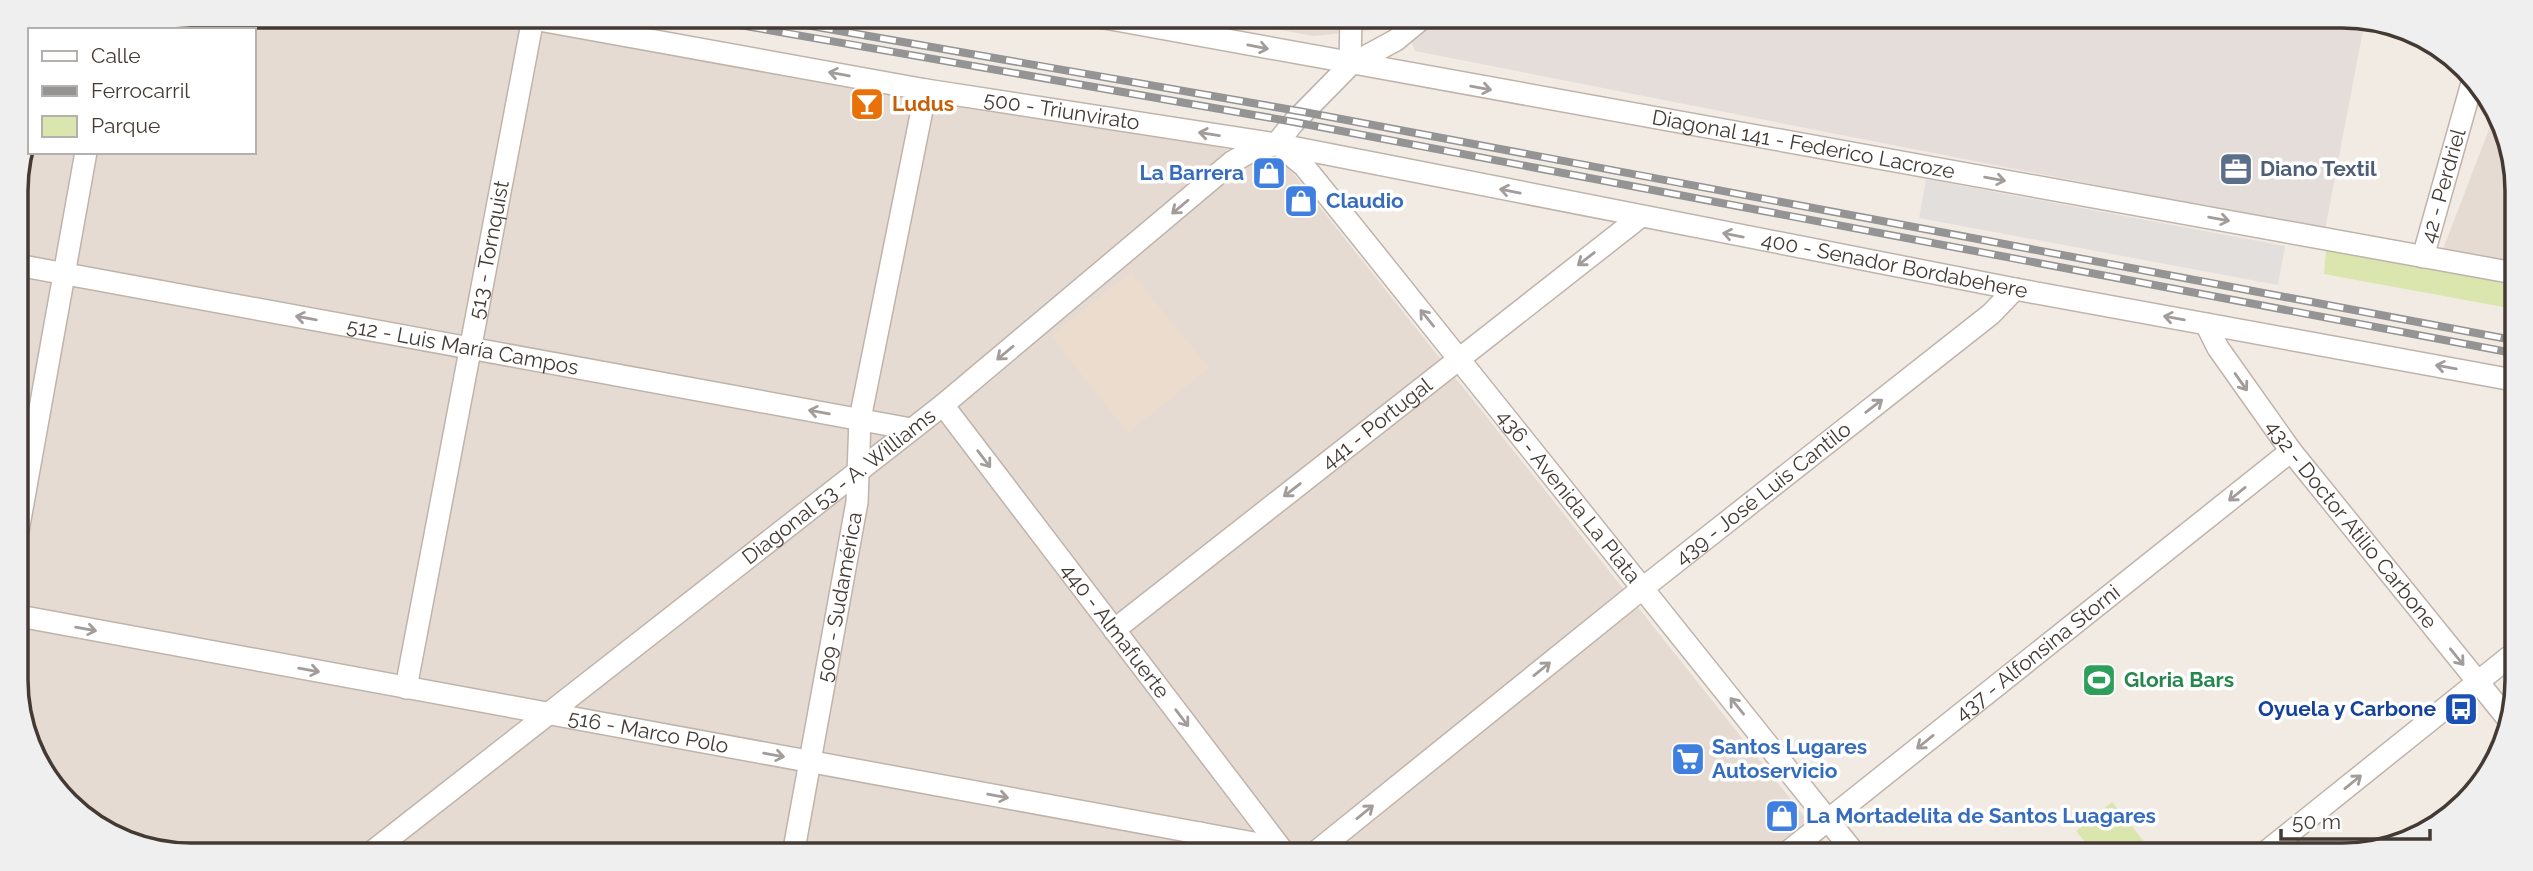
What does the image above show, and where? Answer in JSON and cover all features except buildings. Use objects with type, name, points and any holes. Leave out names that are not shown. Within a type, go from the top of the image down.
[{"type":"street","name":"513 - Tornquist","points":[[407,688],[469,348],[523,28]]},
{"type":"street","name":"500 - Triunvirato","points":[[585,28],[926,90],[1276,144]]},
{"type":"street","name":"Diagonal 141 - Federico Lacroze","points":[[1157,28],[2505,271]]},
{"type":"street","points":[[1350,65],[1351,28]]},
{"type":"street","points":[[1276,144],[1304,111],[1350,65],[1396,40],[1410,28]]},
{"type":"street","name":"509 - Sudamérica","points":[[795,843],[857,502],[860,419],[926,90]]},
{"type":"street","name":"42 - Perdriel","points":[[2423,257],[2470,90]]},
{"type":"street","name":"400 - Senador Bordabehere","points":[[1276,144],[2015,289],[2505,379]]},
{"type":"street","name":"436 - Avenida La Plata","points":[[1276,144],[1304,166],[1846,843]]},
{"type":"street","name":"Diagonal 53 - A. Williams","points":[[383,843],[943,404],[1232,162],[1248,153],[1276,144]]},
{"type":"street","points":[[28,476],[86,154]]},
{"type":"street","name":"441 - Portugal","points":[[1114,630],[1640,217]]},
{"type":"street","name":"512 - Luis María Campos","points":[[28,267],[911,429]]},
{"type":"street","name":"439 - José Luis Cantilo","points":[[1327,843],[1643,588],[1991,314],[2015,289]]},
{"type":"street","name":"432 - Doctor Atilio Carbone","points":[[2206,324],[2218,348],[2291,451],[2502,711]]},
{"type":"street","name":"440 - Almafuerte","points":[[943,404],[1277,843]]},
{"type":"street","name":"437 - Alfonsina Storni","points":[[1799,843],[2291,451]]},
{"type":"street","name":"516 - Marco Polo","points":[[28,618],[546,716],[1246,843]]},
{"type":"street","points":[[2277,843],[2505,660]]},
{"type":"street","points":[[1198,843],[1200,833]]},
{"type":"shaded area","points":[[256,28],[524,28],[1219,147],[1288,167],[1825,843],[170,842],[129,831],[100,816],[68,787],[45,752],[31,712],[28,691],[28,180],[33,154],[256,154]]},
{"type":"shaded area","points":[[1270,28],[1375,28],[1372,30],[1314,36]]},
{"type":"shaded area","points":[[1424,28],[2363,29],[2325,230],[1415,51],[1410,39]]},
{"type":"shaded area","points":[[2491,125],[2502,159],[2505,180],[2505,260],[2443,249]]},
{"type":"shaded area","points":[[1926,179],[2285,246],[2278,285],[1919,218]]},
{"type":"shaded area","points":[[1131,272],[1209,368],[1128,433],[1051,336]]},
{"type":"green space","points":[[2326,250],[2505,282],[2505,307],[2324,274]]},
{"type":"green space","points":[[2112,802],[2145,843],[2086,843],[2076,831]]},
{"type":"railway","points":[[757,28],[1294,122],[2505,351]]},
{"type":"railway","points":[[823,28],[1304,112],[2505,338]]},
{"type":"place","name":"Ludus","points":[[867,104]]},
{"type":"place","name":"Diano Textil","points":[[2236,169]]},
{"type":"place","name":"La Barrera","points":[[1269,173]]},
{"type":"place","name":"Claudio","points":[[1301,201]]},
{"type":"place","name":"Gloria Bars","points":[[2099,680]]},
{"type":"place","name":"Oyuela y Carbone","points":[[2461,709]]},
{"type":"place","name":"Santos Lugares Autoservicio","points":[[1688,759]]},
{"type":"place","name":"La Mortadelita de Santos Luagares","points":[[1782,816]]}]
